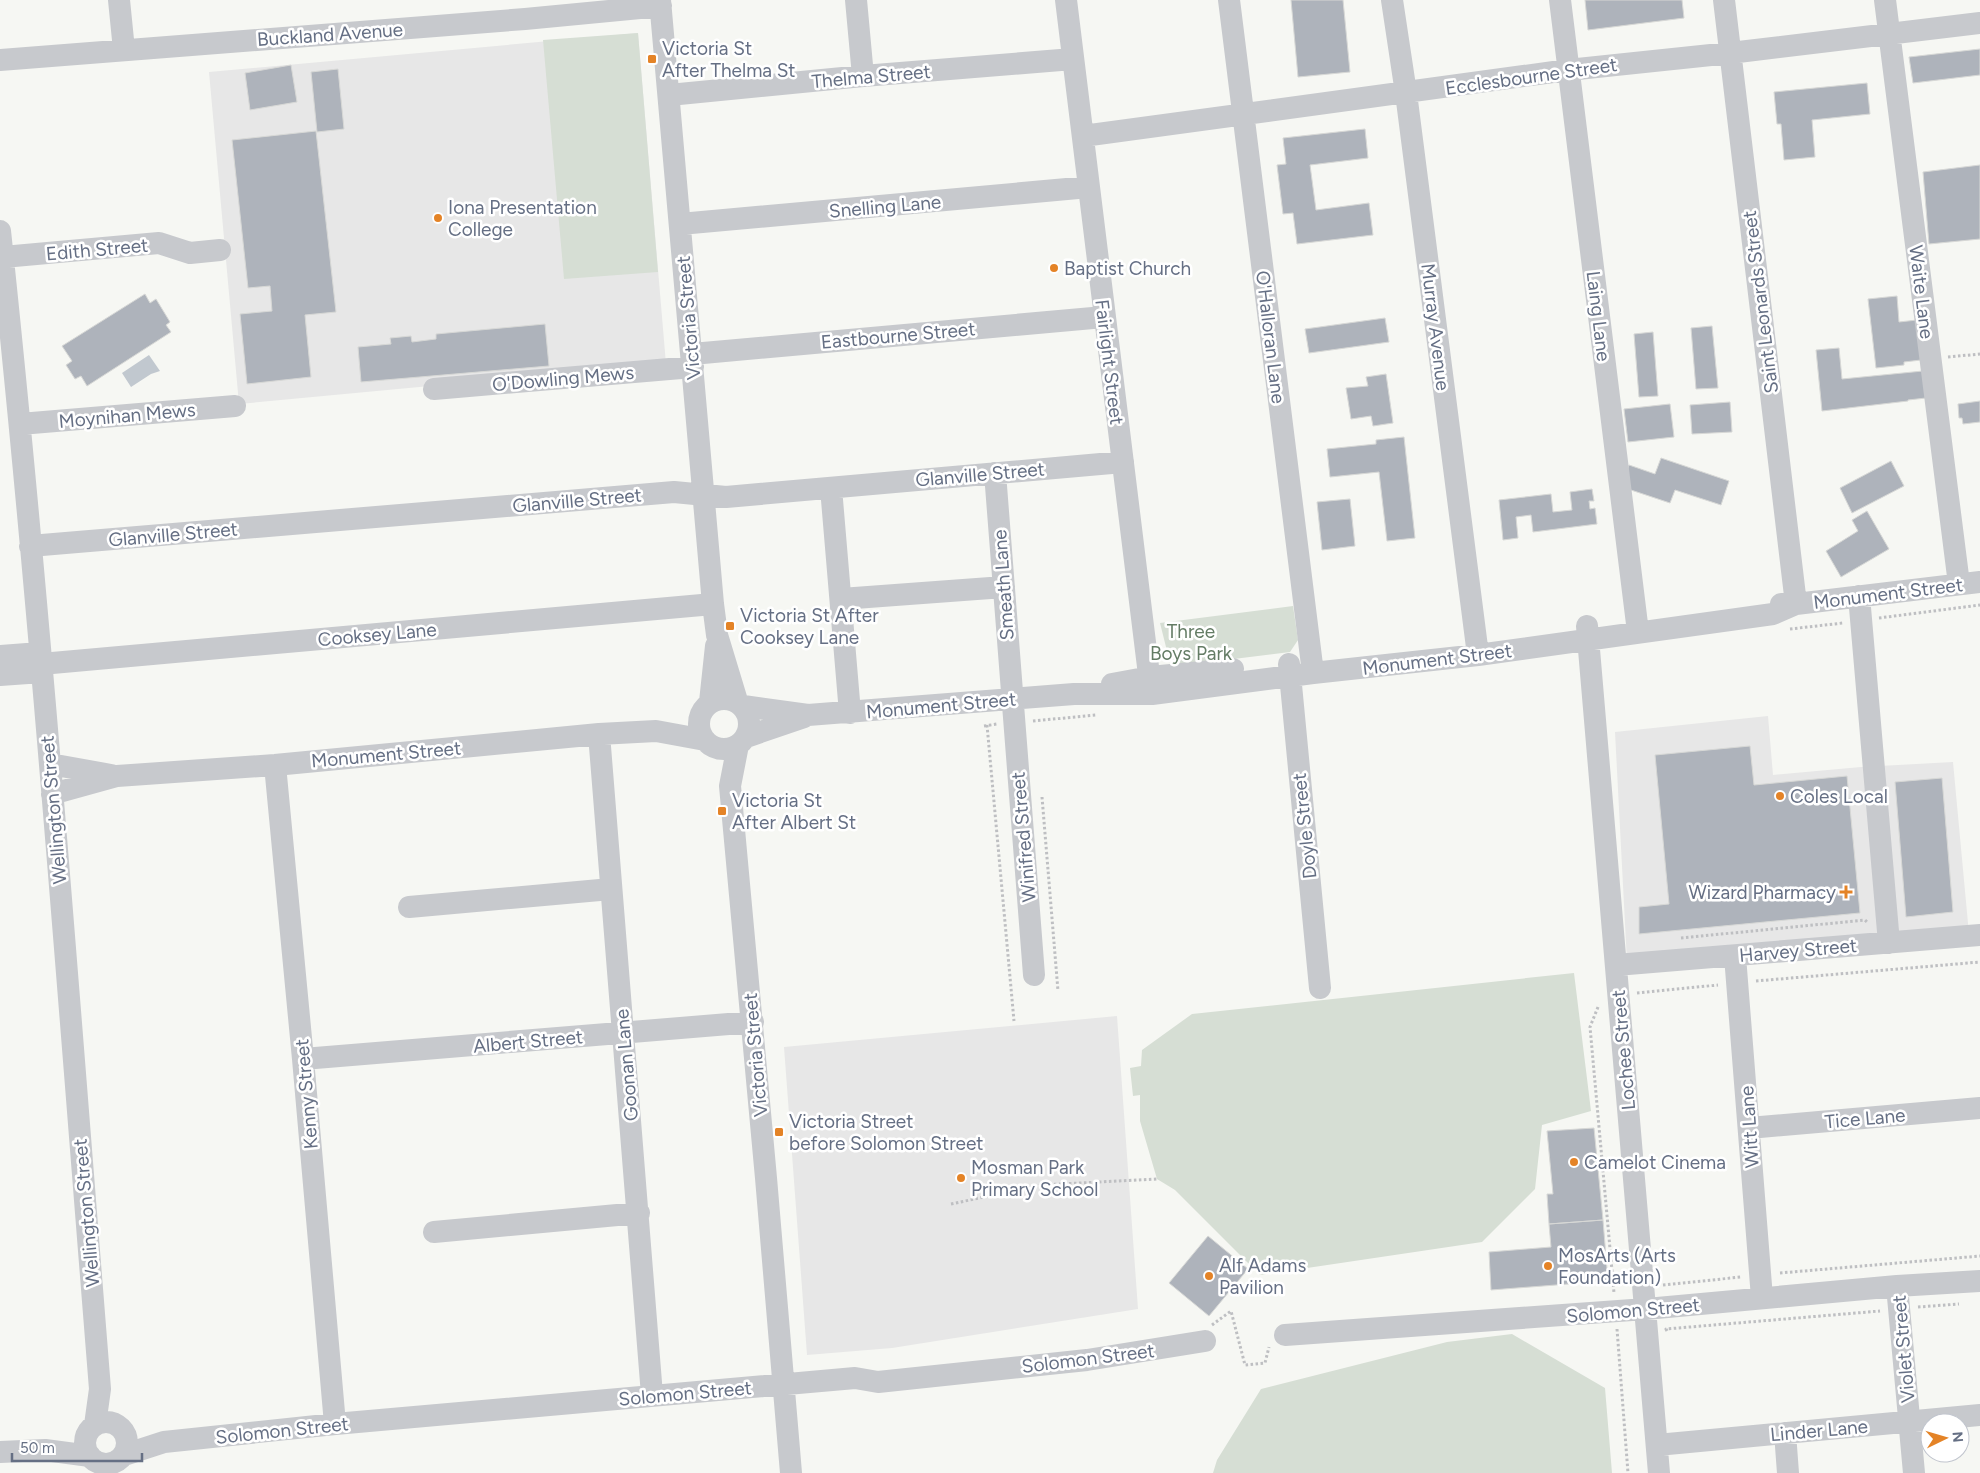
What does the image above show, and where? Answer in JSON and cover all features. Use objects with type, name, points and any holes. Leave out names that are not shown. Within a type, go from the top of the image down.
[{"type":"street","points":[[119,0],[124,50]]},
{"type":"street","points":[[856,0],[863,76]]},
{"type":"street","name":"Fairlight Street","points":[[1066,0],[1151,686]]},
{"type":"street","name":"O'Halloran Lane","points":[[1229,0],[1312,666]]},
{"type":"street","name":"Murray Avenue","points":[[1392,0],[1406,93],[1477,649]]},
{"type":"street","name":"Laing Lane","points":[[1560,0],[1637,626]]},
{"type":"street","name":"Saint Leonards Street","points":[[1724,0],[1796,604]]},
{"type":"street","name":"Waite Lane","points":[[1885,0],[1930,359],[1970,583]]},
{"type":"street","name":"Buckland Avenue","points":[[0,60],[124,50],[524,10],[661,3]]},
{"type":"street","name":"Victoria Street","points":[[661,3],[713,604],[717,635],[740,704]]},
{"type":"street","name":"Ecclesbourne Street","points":[[1084,136],[1568,70],[1889,35],[1980,23]]},
{"type":"street","name":"Thelma Street","points":[[669,95],[863,76],[1073,59]]},
{"type":"street","name":"Snelling Lane","points":[[680,224],[1089,188]]},
{"type":"street","name":"Wellington Street","points":[[0,231],[20,424],[50,764],[105,1450]]},
{"type":"street","name":"Edith Street","points":[[3,257],[159,243],[190,253],[220,250]]},
{"type":"street","name":"Eastbourne Street","points":[[692,361],[1104,317]]},
{"type":"street","name":"O'Dowling Mews","points":[[434,389],[692,361]]},
{"type":"street","name":"Moynihan Mews","points":[[20,424],[235,406]]},
{"type":"street","name":"Glanville Street","points":[[30,546],[674,492],[726,497],[1123,462]]},
{"type":"street","name":"Smeath Lane","points":[[995,473],[1011,698]]},
{"type":"street","points":[[831,488],[850,713]]},
{"type":"street","name":"Monument Street","points":[[740,704],[808,716],[1074,694],[1477,649],[1637,626],[1773,614],[1796,604],[1970,583]]},
{"type":"street","points":[[841,599],[1004,587]]},
{"type":"street","points":[[1859,596],[1888,933]]},
{"type":"street","name":"Cooksey Lane","points":[[41,663],[713,604]]},
{"type":"street","name":"Lochee Street","points":[[1587,633],[1660,1473]]},
{"type":"street","name":"Victoria Street","points":[[706,707],[717,635]]},
{"type":"street","points":[[0,656],[41,663]]},
{"type":"street","points":[[0,675],[41,663]]},
{"type":"street","name":"Doyle Street","points":[[1289,670],[1320,988]]},
{"type":"street","points":[[723,698],[740,704],[748,713],[750,721],[742,741],[723,749],[710,744],[699,726],[699,718],[706,707],[723,698]]},
{"type":"street","name":"Winifred Street","points":[[1011,698],[1024,722],[1034,975]]},
{"type":"street","name":"Monument Street","points":[[656,731],[706,707]]},
{"type":"street","name":"Monument Street","points":[[742,741],[808,716]]},
{"type":"street","name":"Monument Street","points":[[52,794],[117,776],[274,765],[599,734],[656,731],[710,744]]},
{"type":"street","name":"Goonan Lane","points":[[599,734],[639,1214],[652,1396]]},
{"type":"street","name":"Victoria Street","points":[[730,786],[742,741]]},
{"type":"street","name":"Victoria Street","points":[[710,744],[730,786],[791,1473]]},
{"type":"street","name":"Monument Street","points":[[50,764],[117,776]]},
{"type":"street","name":"Kenny Street","points":[[274,765],[304,1060],[335,1424]]},
{"type":"street","points":[[409,907],[611,889]]},
{"type":"street","name":"Harvey Street","points":[[1616,965],[1735,956],[1888,933],[1980,935]]},
{"type":"street","name":"Witt Lane","points":[[1735,956],[1762,1298]]},
{"type":"street","name":"Albert Street","points":[[304,1060],[752,1022]]},
{"type":"street","name":"Tice Lane","points":[[1749,1128],[1980,1108]]},
{"type":"street","points":[[434,1232],[639,1214]]},
{"type":"street","name":"Solomon Street","points":[[1285,1335],[1646,1310],[1897,1286],[1980,1281]]},
{"type":"street","name":"Violet Street","points":[[1897,1286],[1914,1473]]},
{"type":"street","name":"Solomon Street","points":[[0,1452],[105,1450],[335,1424],[855,1378],[878,1382],[1087,1360],[1205,1342]]},
{"type":"street","name":"Linder Lane","points":[[1657,1445],[1980,1414]]},
{"type":"street","points":[[1785,1433],[1788,1473]]},
{"type":"path","points":[[1930,359],[1980,354]]},
{"type":"path","points":[[1790,630],[1980,605]]},
{"type":"path","points":[[1014,1021],[986,725],[1099,715]]},
{"type":"path","points":[[1024,722],[1036,730]]},
{"type":"path","points":[[1041,788],[1058,991]]},
{"type":"path","points":[[1679,938],[1865,920],[1869,924],[1888,933]]},
{"type":"path","points":[[1600,1000],[1597,1014],[1590,1027],[1616,1312],[1628,1473]]},
{"type":"path","points":[[951,1204],[1041,1185],[1157,1179]]},
{"type":"path","points":[[1667,1339],[1666,1329],[1961,1304]]},
{"type":"path","points":[[1205,1342],[1212,1324],[1231,1311],[1245,1365],[1265,1363],[1271,1342],[1285,1335]]},
{"type":"shaded area","name":"Iona Presentation College","points":[[638,33],[666,364],[239,404],[209,72]]},
{"type":"shaded area","points":[[149,355],[160,371],[151,374],[131,387],[122,373]]},
{"type":"shaded area","points":[[1768,716],[1773,775],[1861,767],[1953,762],[1969,934],[1627,962],[1615,732]]},
{"type":"shaded area","name":"Mosman Park Primary School","points":[[1117,1016],[1138,1309],[892,1348],[807,1355],[784,1047]]},
{"type":"green space","points":[[638,33],[658,272],[564,279],[543,40]]},
{"type":"green space","name":"Three Boys Park","points":[[1293,606],[1298,640],[1290,652],[1177,666],[1169,659],[1160,623]]},
{"type":"green space","points":[[1574,973],[1591,1111],[1542,1125],[1535,1189],[1482,1242],[1260,1275],[1175,1190],[1157,1179],[1140,1121],[1140,1095],[1133,1096],[1130,1068],[1141,1066],[1142,1050],[1192,1014]]},
{"type":"green space","points":[[1512,1334],[1605,1388],[1612,1473],[1213,1473],[1217,1460],[1261,1389],[1447,1342]]},
{"type":"building","points":[[1291,0],[1343,0],[1350,72],[1298,77]]},
{"type":"building","points":[[1585,0],[1682,0],[1684,18],[1588,30]]},
{"type":"building","points":[[1980,49],[1980,75],[1913,83],[1909,57]]},
{"type":"building","points":[[291,65],[297,102],[250,110],[245,73]]},
{"type":"building","points":[[338,69],[344,129],[317,132],[311,72]]},
{"type":"building","points":[[1867,83],[1870,114],[1812,120],[1815,157],[1784,160],[1781,124],[1777,124],[1774,92]]},
{"type":"building","points":[[1365,129],[1368,158],[1310,165],[1316,210],[1369,203],[1373,235],[1297,244],[1293,213],[1283,214],[1277,165],[1286,164],[1283,138]]},
{"type":"building","points":[[316,131],[336,312],[305,315],[311,377],[247,384],[240,314],[272,311],[270,286],[248,288],[232,140]]},
{"type":"building","points":[[1980,165],[1980,239],[1929,244],[1923,172]]},
{"type":"building","points":[[145,294],[150,303],[156,299],[170,322],[166,325],[171,332],[87,386],[81,376],[75,379],[66,365],[72,361],[62,346]]},
{"type":"building","points":[[1897,296],[1899,322],[1917,320],[1921,360],[1904,362],[1904,365],[1876,368],[1868,299]]},
{"type":"building","points":[[1385,318],[1389,342],[1309,353],[1305,329]]},
{"type":"building","points":[[545,324],[549,366],[361,382],[358,347],[391,344],[390,338],[411,336],[412,342],[436,339],[436,334]]},
{"type":"building","points":[[1712,326],[1718,388],[1696,389],[1691,328]]},
{"type":"building","points":[[1653,332],[1658,396],[1639,397],[1634,334]]},
{"type":"building","points":[[1839,348],[1842,379],[1923,371],[1926,398],[1822,411],[1816,350]]},
{"type":"building","points":[[1386,374],[1393,423],[1373,426],[1371,416],[1351,419],[1346,388],[1368,386],[1366,377]]},
{"type":"building","points":[[1980,401],[1980,422],[1963,424],[1962,418],[1959,418],[1958,404]]},
{"type":"building","points":[[1730,402],[1732,432],[1692,434],[1690,405]]},
{"type":"building","points":[[1670,404],[1674,437],[1628,442],[1624,409]]},
{"type":"building","points":[[1404,437],[1415,538],[1387,541],[1379,472],[1330,477],[1327,449],[1376,444],[1376,440]]},
{"type":"building","points":[[1661,458],[1729,481],[1721,505],[1675,490],[1670,503],[1622,487],[1629,465],[1655,474]]},
{"type":"building","points":[[1891,461],[1904,486],[1852,513],[1840,488]]},
{"type":"building","points":[[1592,489],[1594,501],[1589,501],[1590,509],[1595,508],[1597,524],[1533,532],[1531,515],[1516,517],[1518,538],[1503,540],[1499,500],[1551,494],[1553,512],[1572,510],[1570,492]]},
{"type":"building","points":[[1350,499],[1355,546],[1322,550],[1317,502]]},
{"type":"building","points":[[1867,511],[1889,549],[1841,577],[1826,551],[1858,531],[1852,520]]},
{"type":"building","points":[[1750,746],[1754,785],[1847,776],[1860,913],[1639,934],[1639,907],[1669,904],[1655,755]]},
{"type":"building","points":[[1942,778],[1953,912],[1906,917],[1895,782]]},
{"type":"building","name":"Camelot Cinema","points":[[1594,1128],[1603,1220],[1549,1224],[1547,1194],[1553,1194],[1547,1131]]},
{"type":"building","name":"MosArts (Arts Foundation)","points":[[1603,1220],[1608,1281],[1491,1290],[1489,1252],[1551,1247],[1549,1224]]},
{"type":"building","name":"Alf Adams Pavilion","points":[[1208,1236],[1248,1269],[1209,1316],[1169,1283]]},
{"type":"place","name":"Victoria St After Thelma St","points":[[652,59]]},
{"type":"place","name":"Iona Presentation College","points":[[438,218]]},
{"type":"place","name":"Baptist Church","points":[[1054,268]]},
{"type":"place","name":"Victoria St After Cooksey Lane","points":[[730,626]]},
{"type":"place","name":"Coles Local","points":[[1780,796]]},
{"type":"place","name":"Victoria St After Albert St","points":[[722,811]]},
{"type":"place","name":"Wizard Pharmacy","points":[[1846,892]]},
{"type":"place","name":"Victoria Street before Solomon Street","points":[[779,1132]]},
{"type":"place","name":"Camelot Cinema","points":[[1574,1162]]},
{"type":"place","name":"Mosman Park Primary School","points":[[961,1178]]},
{"type":"place","name":"MosArts (Arts Foundation)","points":[[1548,1266]]},
{"type":"place","name":"Alf Adams Pavilion","points":[[1209,1276]]}]
